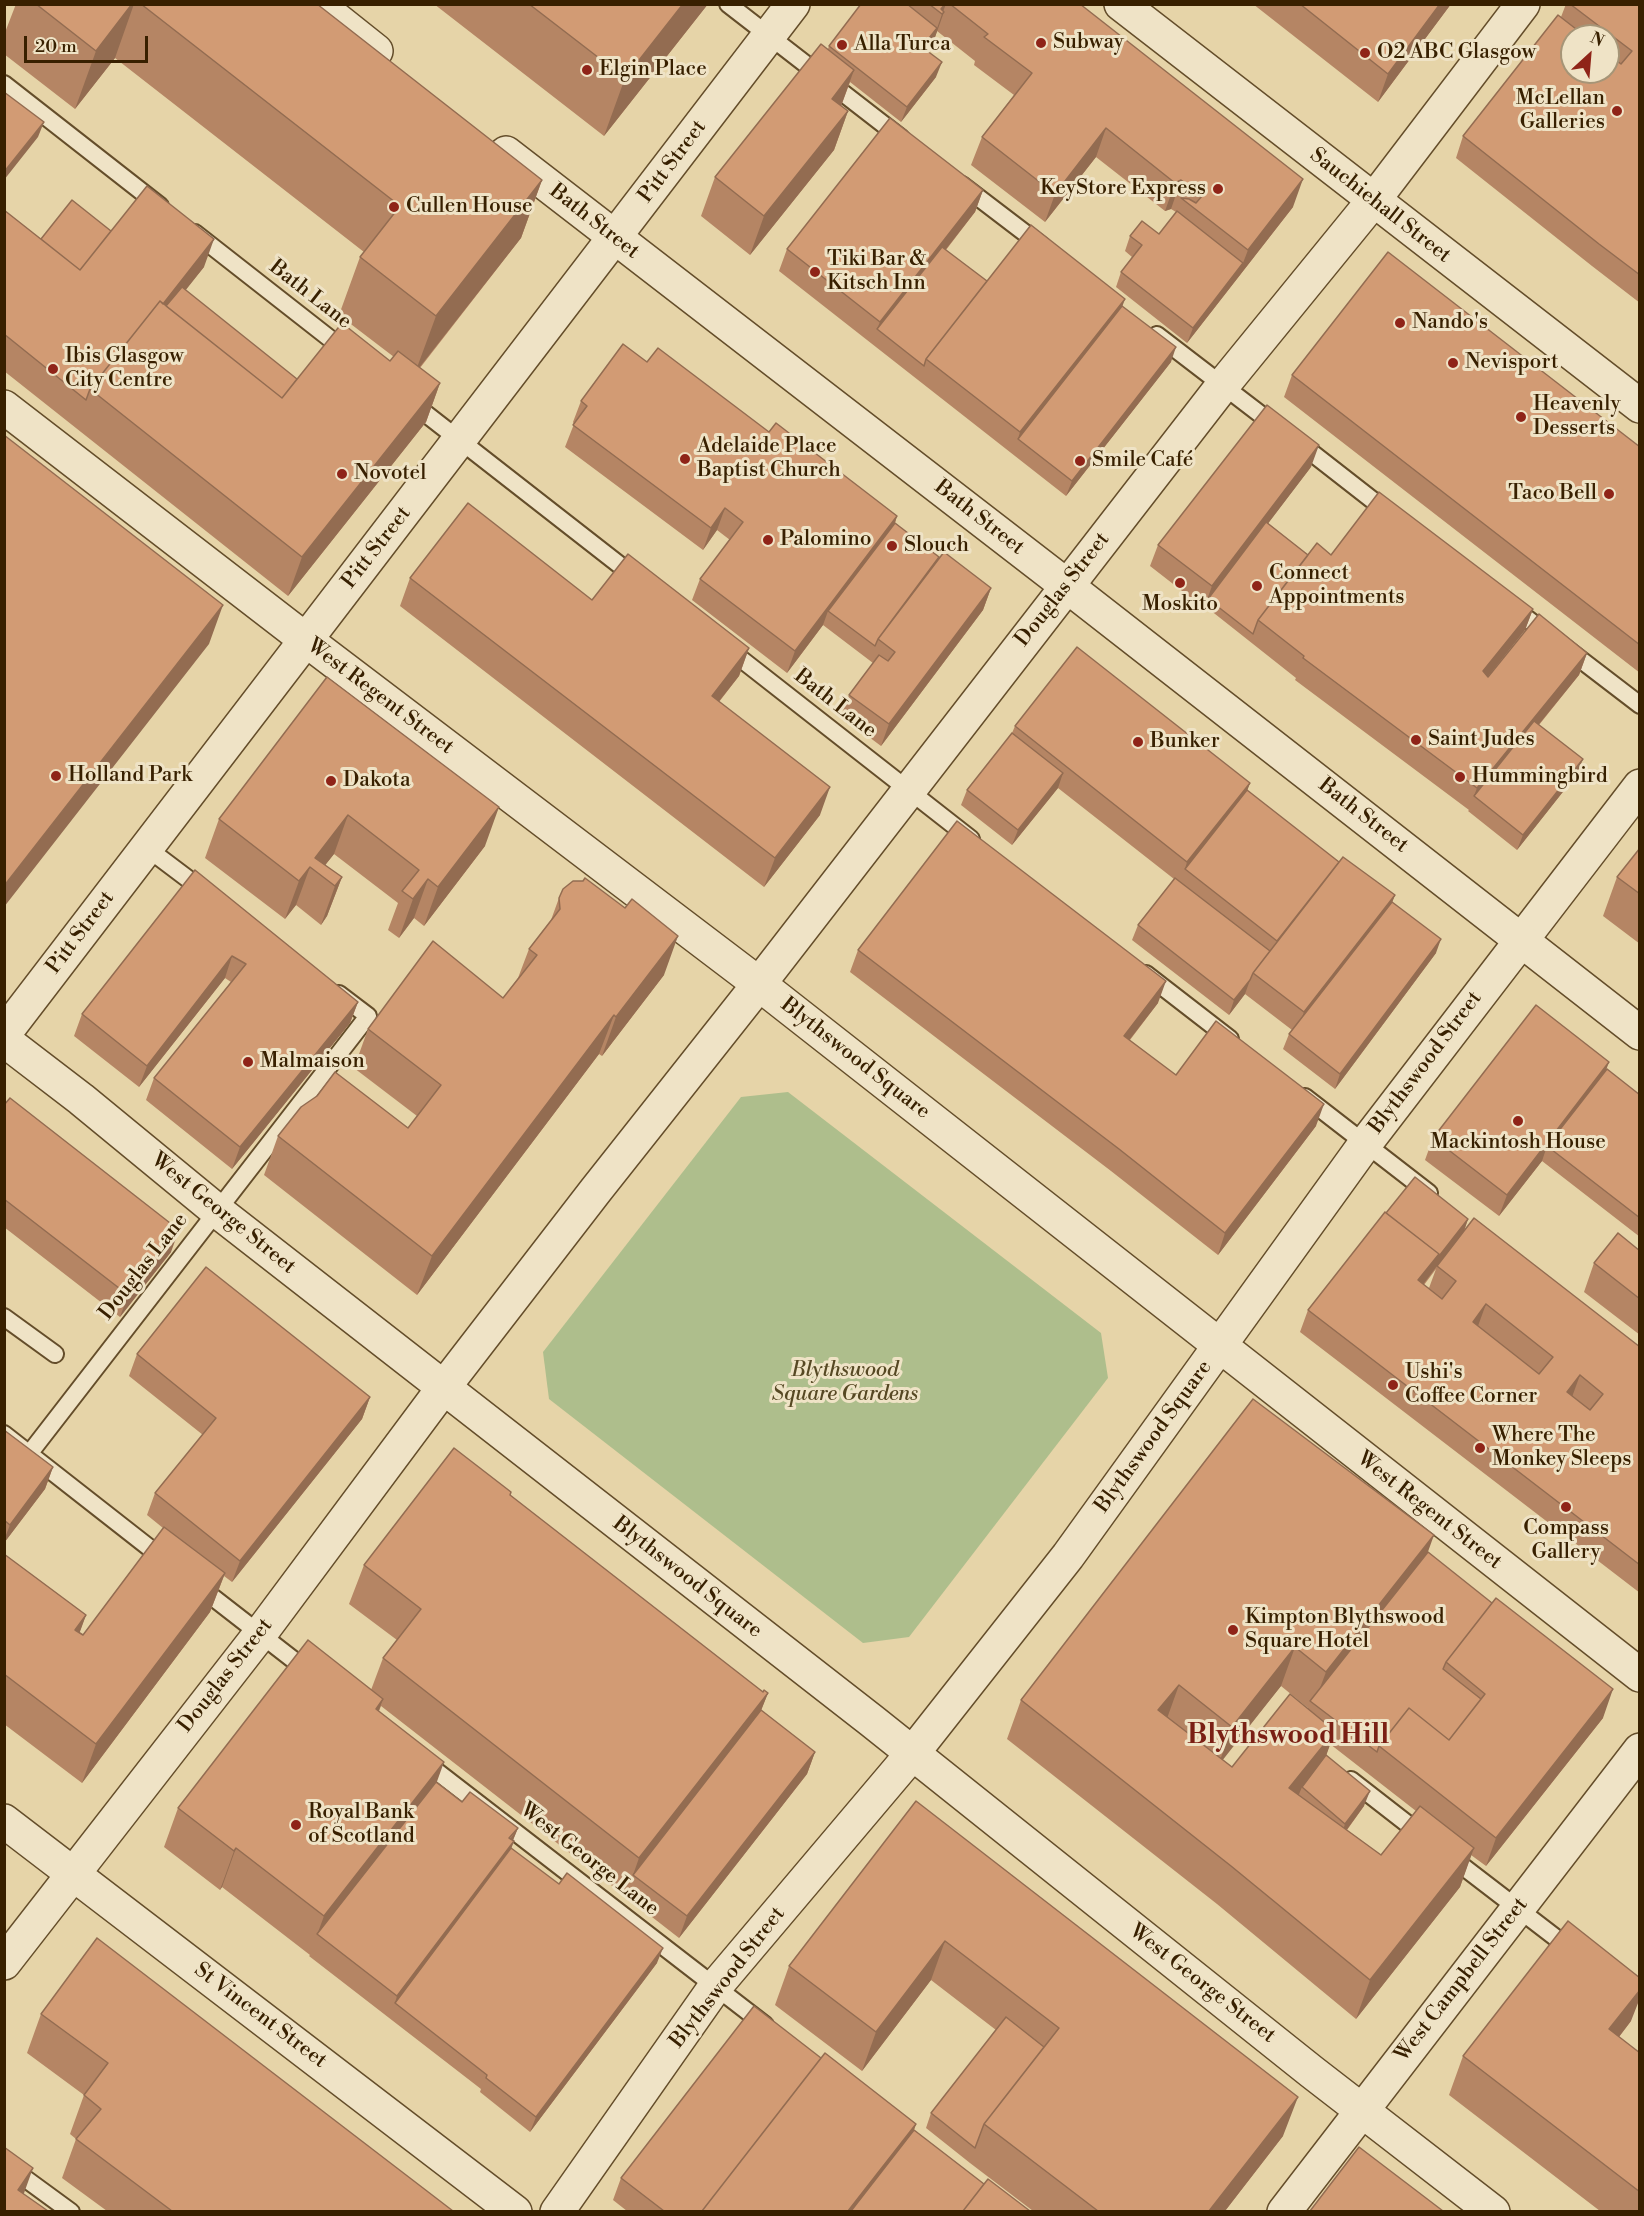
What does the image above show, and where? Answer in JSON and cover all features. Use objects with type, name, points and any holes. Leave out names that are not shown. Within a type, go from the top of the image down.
[{"type":"street","points":[[317,4],[399,69]]},
{"type":"street","name":"Pitt Street","points":[[4,1034],[793,4]]},
{"type":"street","name":"Sauchiehall Street","points":[[1121,4],[1640,406]]},
{"type":"street","name":"Douglas Street","points":[[759,984],[1223,385],[1373,201],[1523,4]]},
{"type":"street","name":"Bath Street","points":[[482,134],[1640,1033]]},
{"type":"street","name":"West Regent Street","points":[[4,407],[759,984]]},
{"type":"street","name":"Blythswood Street","points":[[1220,1347],[1365,1143],[1640,786]]},
{"type":"street","name":"Blythswood Square","points":[[759,984],[1220,1347],[1068,1556],[912,1754],[444,1387],[759,984]]},
{"type":"street","name":"West George Street","points":[[4,1040],[81,1099],[216,1210],[444,1387]]},
{"type":"street","name":"West Regent Street","points":[[1220,1347],[1640,1675]]},
{"type":"street","name":"Douglas Street","points":[[4,1964],[260,1634],[444,1387]]},
{"type":"street","name":"West Campbell Street","points":[[1284,2211],[1640,1750]]},
{"type":"street","name":"Blythswood Street","points":[[557,2211],[716,1987],[912,1754]]},
{"type":"street","name":"West George Street","points":[[912,1754],[1493,2211]]},
{"type":"street","name":"St Vincent Street","points":[[4,1821],[515,2211]]},
{"type":"lane","points":[[728,4],[915,148]]},
{"type":"lane","name":"Bath Lane","points":[[4,84],[358,360]]},
{"type":"lane","points":[[952,177],[1055,256]]},
{"type":"lane","points":[[1148,328],[1403,524]]},
{"type":"lane","points":[[403,396],[646,585]]},
{"type":"lane","points":[[1498,596],[1640,705]]},
{"type":"lane","name":"Bath Lane","points":[[711,636],[982,847]]},
{"type":"lane","points":[[147,848],[221,904]]},
{"type":"lane","points":[[1132,963],[1244,1050]]},
{"type":"lane","name":"Douglas Lane","points":[[29,1454],[368,1016],[322,981]]},
{"type":"lane","points":[[1291,1086],[1438,1201]]},
{"type":"lane","points":[[4,1317],[55,1354]]},
{"type":"lane","points":[[4,1434],[325,1684]]},
{"type":"lane","name":"West George Lane","points":[[408,1749],[781,2037]]},
{"type":"lane","points":[[1340,1772],[1583,1959]]},
{"type":"lane","points":[[4,2163],[71,2211]]},
{"type":"green space","name":"Blythswood Square Gardens","points":[[788,1092],[1101,1333],[1108,1378],[909,1637],[863,1643],[549,1399],[543,1352],[741,1097]]},
{"type":"building","points":[[36,4],[132,4],[96,51]]},
{"type":"building","points":[[141,4],[317,4],[542,180],[436,316],[360,257],[400,206]]},
{"type":"building","points":[[529,4],[683,4],[625,78]]},
{"type":"building","points":[[861,4],[907,4],[937,28],[922,47],[942,62],[907,107],[829,46]]},
{"type":"building","points":[[929,4],[945,4],[941,9],[944,12],[942,14]]},
{"type":"building","points":[[950,4],[1080,4],[1303,179],[1248,250],[1181,198],[1196,203],[1202,196],[1181,180],[1175,183],[1106,128],[1055,194],[982,137],[1032,73],[984,37],[988,34]]},
{"type":"building","points":[[1300,4],[1440,4],[1388,74]]},
{"type":"building","points":[[1570,4],[1640,4],[1640,275],[1463,136],[1558,15],[1570,24],[1560,24],[1560,84],[1620,84],[1620,63],[1632,51],[1620,42],[1620,24],[1596,24]]},
{"type":"building","points":[[821,44],[854,70],[832,99],[848,111],[764,216],[715,177]]},
{"type":"building","points":[[4,92],[44,122],[4,172]]},
{"type":"building","points":[[890,118],[983,190],[880,322],[787,249]]},
{"type":"building","points":[[147,186],[214,239],[163,304],[160,301],[90,389],[86,400],[4,334],[4,210],[80,270]]},
{"type":"building","points":[[72,200],[111,231],[80,270],[41,239]]},
{"type":"building","points":[[1177,211],[1243,263],[1193,328],[1121,272],[1142,245],[1130,236],[1142,221],[1159,234]]},
{"type":"building","points":[[1031,225],[1125,299],[1020,432],[926,359]]},
{"type":"building","points":[[942,247],[987,281],[926,359],[924,366],[877,329]]},
{"type":"building","points":[[1388,252],[1640,447],[1640,645],[1292,375]]},
{"type":"building","points":[[182,287],[297,379],[282,398],[166,306]]},
{"type":"building","points":[[160,301],[282,398],[342,323],[390,361],[398,351],[440,383],[302,557],[90,389]]},
{"type":"building","points":[[1122,306],[1176,347],[1072,481],[1018,439]]},
{"type":"building","points":[[623,344],[647,362],[658,348],[769,432],[776,423],[897,516],[795,651],[700,579],[743,522],[725,508],[711,528],[573,425],[587,406],[581,401]]},
{"type":"building","points":[[1267,405],[1319,445],[1212,586],[1158,545]]},
{"type":"building","name":"Holland Park","points":[[4,435],[223,605],[4,886]]},
{"type":"building","points":[[1379,492],[1533,609],[1483,671],[1488,677],[1539,614],[1587,653],[1477,788],[1303,658],[1304,656],[1258,620],[1317,543],[1331,555]]},
{"type":"building","points":[[468,503],[592,600],[628,554],[749,648],[712,696],[830,787],[775,858],[410,578]]},
{"type":"building","name":"Connect Appointments","points":[[1266,522],[1308,555],[1258,620],[1253,634],[1208,599]]},
{"type":"building","points":[[895,523],[939,557],[875,646],[828,611]]},
{"type":"building","points":[[944,552],[991,588],[889,724],[849,695],[879,655],[888,661],[895,652],[878,639]]},
{"type":"building","points":[[1077,647],[1250,783],[1187,862],[1015,726]]},
{"type":"building","name":"Dakota","points":[[327,677],[499,807],[438,887],[428,879],[413,899],[402,891],[419,870],[348,815],[315,858],[342,877],[335,886],[310,867],[299,881],[219,819]]},
{"type":"building","points":[[1534,721],[1583,759],[1523,835],[1474,796]]},
{"type":"building","points":[[1012,733],[1063,773],[1018,830],[967,790]]},
{"type":"building","points":[[1247,790],[1339,862],[1277,941],[1185,869]]},
{"type":"building","points":[[957,821],[1166,981],[1124,1036],[1176,1075],[1216,1021],[1324,1104],[1225,1233],[858,950]]},
{"type":"building","points":[[1640,848],[1640,894],[1617,877]]},
{"type":"building","points":[[1343,857],[1395,895],[1304,1012],[1253,973]]},
{"type":"building","points":[[195,870],[358,1002],[240,1147],[154,1078],[246,964],[232,956],[147,1066],[82,1014]]},
{"type":"building","points":[[585,878],[625,908],[632,899],[678,936],[616,1017],[614,1015],[432,1256],[278,1136],[301,1107],[317,1096],[335,1072],[408,1128],[441,1085],[368,1029],[433,941],[503,998],[537,955],[529,949],[560,909],[559,898],[563,889],[573,881],[583,881]]},
{"type":"building","points":[[1175,878],[1270,951],[1234,1000],[1138,925]]},
{"type":"building","points":[[1392,902],[1441,939],[1340,1074],[1289,1034]]},
{"type":"building","points":[[1536,1005],[1609,1062],[1507,1195],[1433,1138]]},
{"type":"building","points":[[1607,1069],[1640,1095],[1640,1218],[1547,1146]]},
{"type":"building","points":[[10,1098],[179,1230],[128,1295],[4,1199],[4,1105]]},
{"type":"building","points":[[1415,1177],[1468,1219],[1436,1260],[1439,1254],[1386,1213]]},
{"type":"building","points":[[1385,1212],[1439,1254],[1418,1280],[1442,1299],[1456,1281],[1437,1266],[1474,1218],[1640,1347],[1640,1565],[1308,1310]],"holes":[[[1486,1304],[1553,1357],[1539,1374],[1473,1322]],[[1580,1375],[1603,1394],[1590,1410],[1567,1392]]]},
{"type":"building","points":[[1618,1233],[1640,1251],[1640,1299],[1594,1263]]},
{"type":"building","points":[[206,1267],[370,1397],[240,1561],[155,1493],[216,1418],[137,1354]]},
{"type":"building","points":[[1253,1399],[1434,1535],[1326,1672],[1295,1647],[1232,1727],[1179,1685],[1158,1710],[1232,1767],[1290,1694],[1335,1731],[1289,1788],[1381,1855],[1420,1806],[1474,1848],[1370,1980],[1231,1866],[1021,1700]]},
{"type":"building","points":[[4,1430],[53,1467],[10,1525],[4,1520]]},
{"type":"building","points":[[454,1448],[511,1492],[510,1495],[763,1692],[764,1690],[768,1693],[639,1858],[383,1658],[421,1609],[364,1565]]},
{"type":"building","points":[[164,1527],[225,1573],[96,1744],[4,1674],[4,1554],[86,1615],[75,1630],[83,1635]]},
{"type":"building","points":[[1428,1552],[1492,1603],[1443,1669],[1481,1699],[1449,1740],[1409,1708],[1379,1746],[1377,1752],[1310,1701]]},
{"type":"building","points":[[1496,1598],[1613,1689],[1496,1838],[1379,1746],[1409,1708],[1449,1740],[1485,1694],[1446,1662]]},
{"type":"building","name":"Royal Bank of Scotland","points":[[308,1640],[383,1699],[376,1709],[444,1762],[324,1916],[236,1848],[234,1851],[178,1808]]},
{"type":"building","points":[[761,1710],[815,1752],[687,1916],[633,1875]]},
{"type":"building","points":[[1326,1755],[1370,1791],[1345,1824],[1302,1787]]},
{"type":"building","points":[[436,1782],[462,1802],[470,1792],[518,1828],[509,1838],[514,1841],[397,1996],[317,1934]]},
{"type":"building","points":[[916,1801],[1298,2097],[1209,2211],[1098,2211],[984,2124],[1059,2028],[945,1941],[876,2032],[789,1966]]},
{"type":"building","points":[[511,1848],[559,1884],[567,1873],[663,1948],[536,2117],[486,2078],[487,2075],[395,2003]]},
{"type":"building","points":[[1568,1921],[1640,1978],[1640,1990],[1609,2029],[1640,2053],[1640,2192],[1463,2056]]},
{"type":"building","points":[[97,1938],[453,2211],[172,2211],[76,2139],[101,2109],[84,2095],[108,2063],[41,2014]]},
{"type":"building","points":[[754,2006],[821,2058],[702,2211],[664,2211],[621,2178]]},
{"type":"building","points":[[1006,2017],[1044,2047],[984,2124],[975,2148],[931,2113]]},
{"type":"building","points":[[825,2053],[916,2124],[848,2211],[702,2211]]},
{"type":"building","points":[[914,2130],[984,2184],[963,2211],[851,2211]]},
{"type":"building","points":[[4,2147],[33,2168],[18,2190],[48,2211],[4,2211]]},
{"type":"building","points":[[1359,2147],[1443,2211],[1310,2211]]},
{"type":"building","points":[[988,2179],[1030,2211],[963,2211]]},
{"type":"place","name":"Subway","points":[[1041,43]]},
{"type":"place","name":"Alla Turca","points":[[842,45]]},
{"type":"place","name":"O2 ABC Glasgow","points":[[1365,53]]},
{"type":"place","name":"Elgin Place","points":[[587,70]]},
{"type":"place","name":"McLellan Galleries","points":[[1617,111]]},
{"type":"place","name":"KeyStore Express","points":[[1218,189]]},
{"type":"place","name":"Cullen House","points":[[394,207]]},
{"type":"place","name":"Tiki Bar & Kitsch Inn","points":[[815,272]]},
{"type":"place","name":"Nando's","points":[[1400,323]]},
{"type":"place","name":"Nevisport","points":[[1453,363]]},
{"type":"place","name":"Ibis Glasgow City Centre","points":[[53,369]]},
{"type":"place","name":"Heavenly Desserts","points":[[1521,417]]},
{"type":"place","name":"Adelaide Place Baptist Church","points":[[685,459]]},
{"type":"place","name":"Smile Café","points":[[1080,461]]},
{"type":"place","name":"Novotel","points":[[342,474]]},
{"type":"place","name":"Taco Bell","points":[[1609,494]]},
{"type":"place","name":"Palomino","points":[[768,540]]},
{"type":"place","name":"Slouch","points":[[892,546]]},
{"type":"place","name":"Moskito","points":[[1180,583]]},
{"type":"place","name":"Connect Appointments","points":[[1257,586]]},
{"type":"place","name":"Saint Judes","points":[[1416,740]]},
{"type":"place","name":"Bunker","points":[[1138,742]]},
{"type":"place","name":"Holland Park","points":[[56,776]]},
{"type":"place","name":"Hummingbird","points":[[1460,777]]},
{"type":"place","name":"Dakota","points":[[331,781]]},
{"type":"place","name":"Malmaison","points":[[248,1062]]},
{"type":"place","name":"Mackintosh House","points":[[1518,1121]]},
{"type":"place","name":"Ushi's Coffee Corner","points":[[1393,1385]]},
{"type":"place","name":"Where The Monkey Sleeps","points":[[1480,1448]]},
{"type":"place","name":"Compass Gallery","points":[[1566,1507]]},
{"type":"place","name":"Kimpton Blythswood Square Hotel","points":[[1233,1630]]},
{"type":"place","name":"Royal Bank of Scotland","points":[[296,1825]]},
{"type":"district","name":"Blythswood Hill","points":[[1288,1737]]}]
